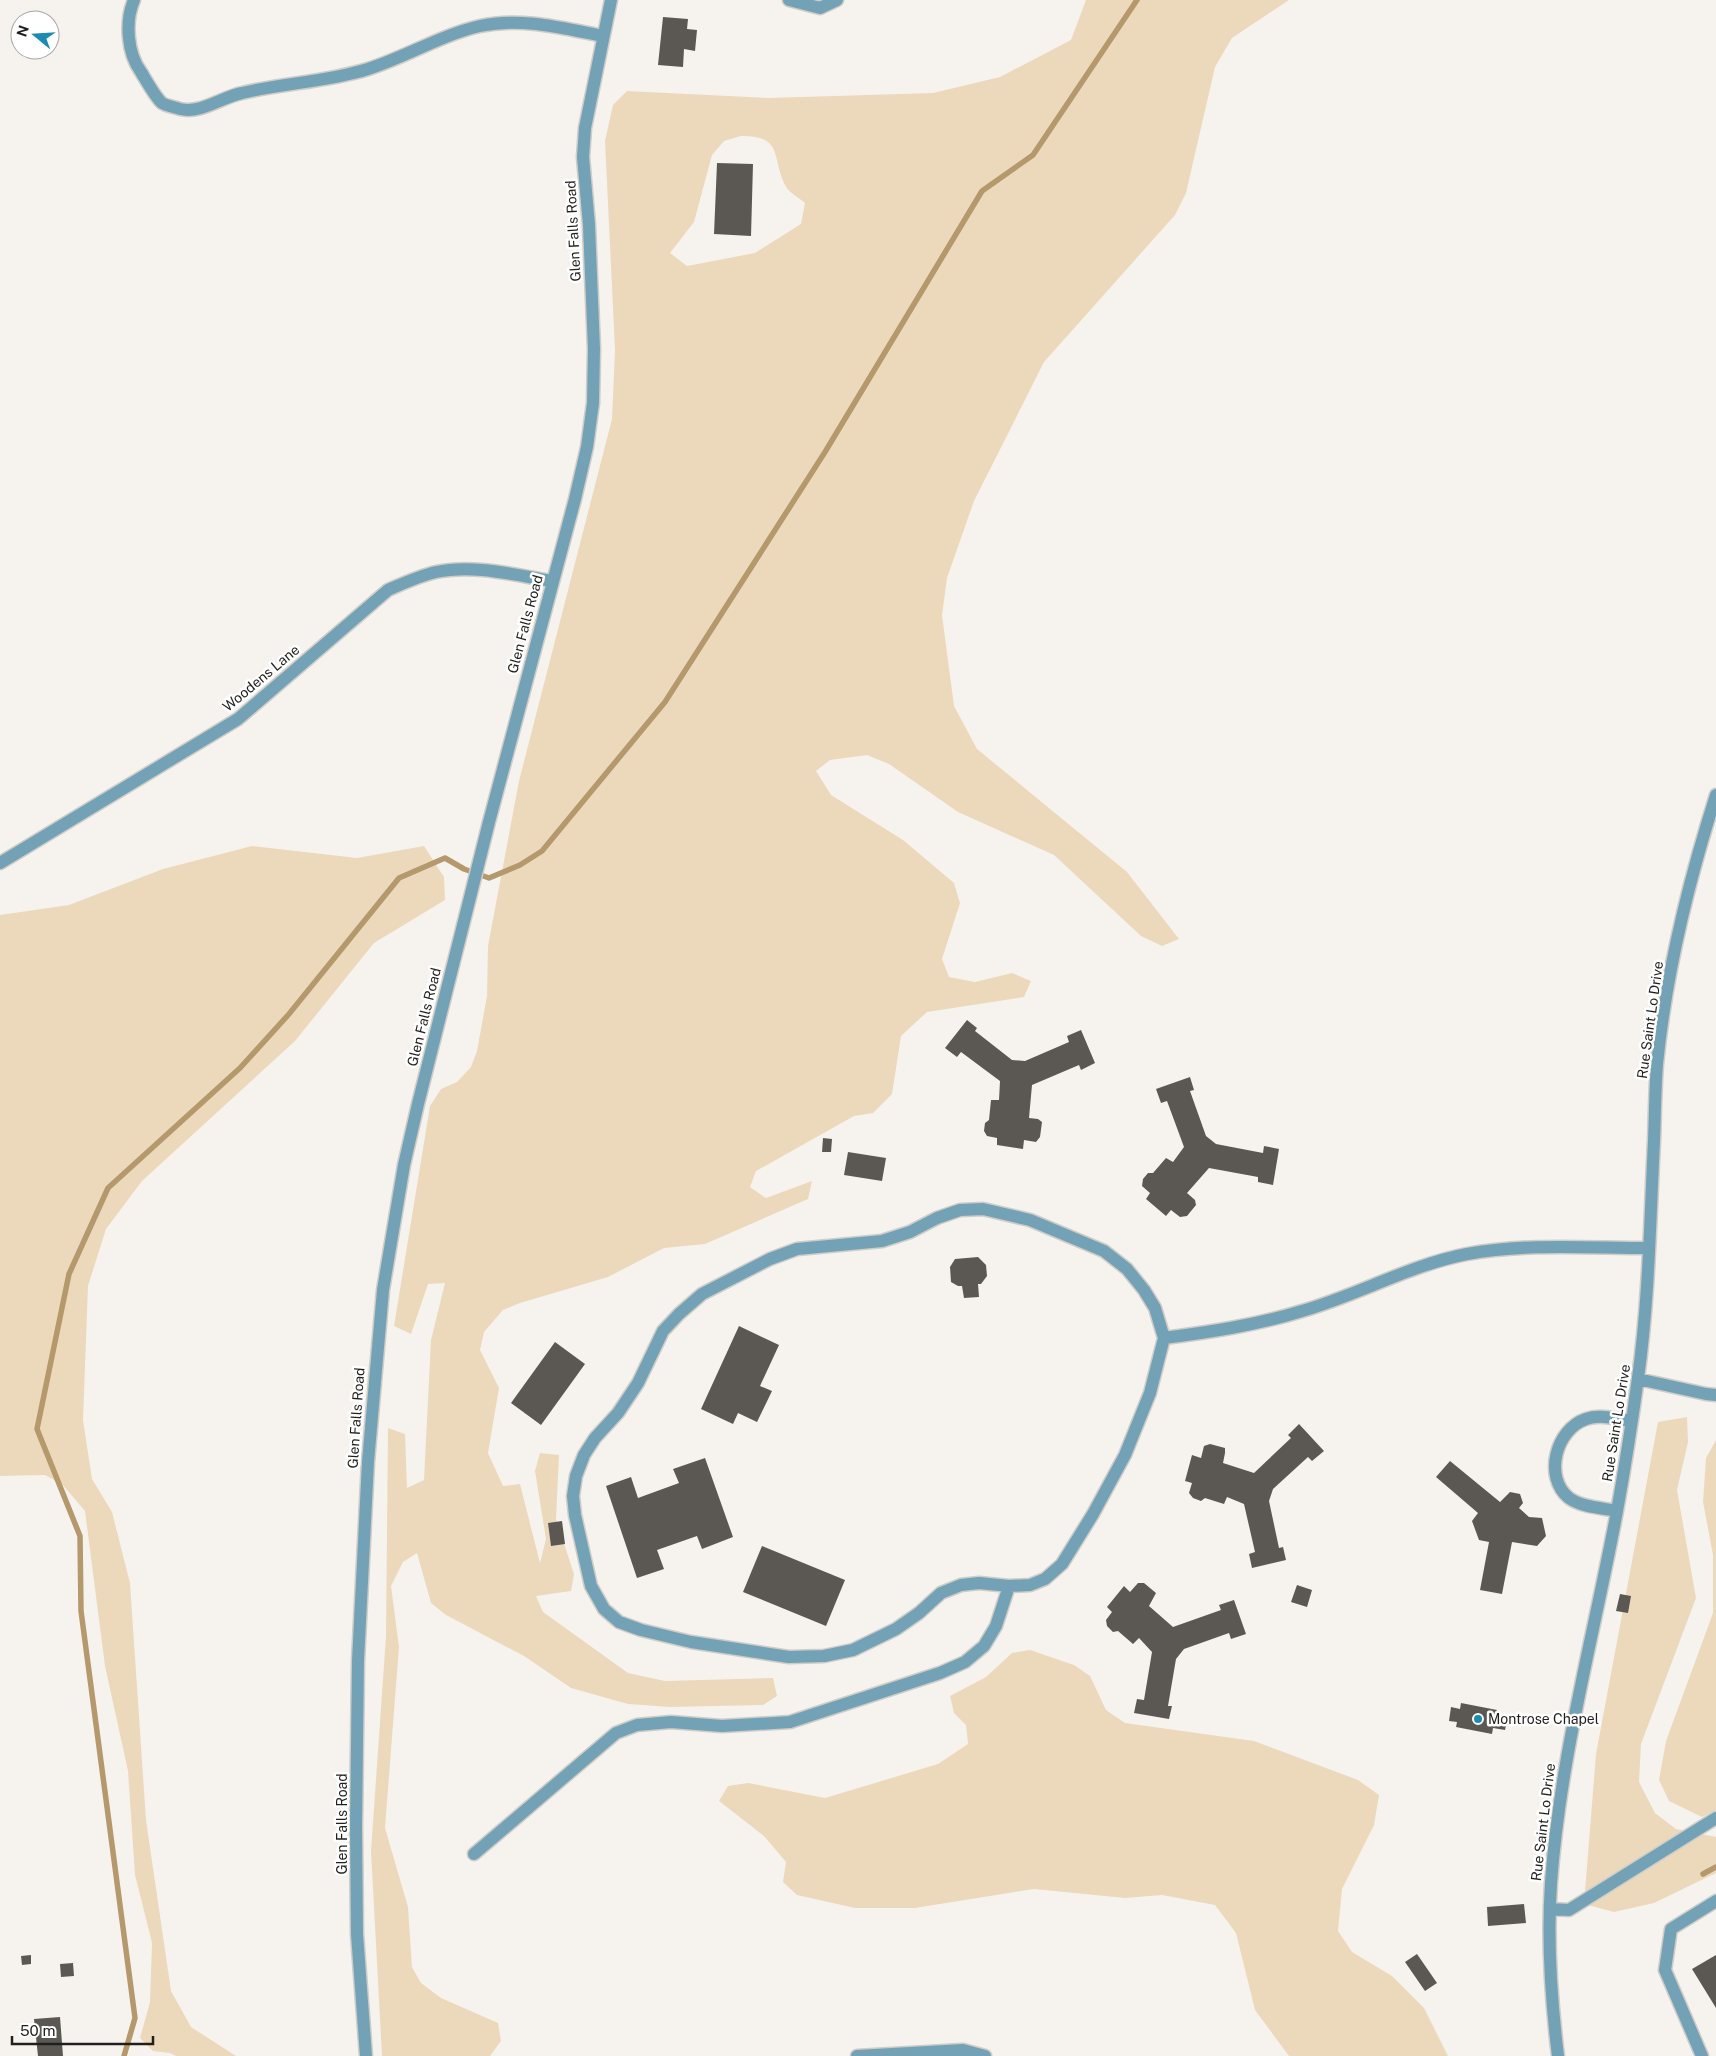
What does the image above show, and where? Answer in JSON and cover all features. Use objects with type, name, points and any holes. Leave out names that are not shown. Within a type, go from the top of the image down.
[{"type":"street","points":[[134,0],[129,11],[129,36],[134,63],[162,103],[183,109],[204,107],[240,93],[366,69],[407,55],[446,36],[509,21],[545,25],[603,36]]},
{"type":"street","name":"Glen Falls Road","points":[[366,2056],[357,1934],[358,1662],[367,1482],[376,1361],[390,1240],[404,1165],[472,886],[575,499],[587,447],[593,403],[594,349],[584,157],[589,103],[611,0]]},
{"type":"street","points":[[789,0],[820,8],[837,0]]},
{"type":"street","name":"Woodens Lane","points":[[0,863],[238,718],[388,590],[411,579],[436,572],[464,569],[493,571],[552,581]]},
{"type":"street","name":"Rue Saint Lo Drive","points":[[1558,2056],[1553,2021],[1549,1949],[1556,1826],[1564,1771],[1617,1511],[1638,1380],[1646,1317],[1657,1066],[1665,999],[1679,930],[1716,795]]},
{"type":"street","points":[[983,1209],[1030,1220],[1104,1251],[1128,1269],[1144,1290],[1155,1308],[1164,1338],[1150,1394],[1125,1455],[1093,1514],[1062,1564],[1045,1578],[1030,1585],[1009,1586],[979,1583],[961,1585],[941,1593],[896,1630],[853,1650],[824,1656],[789,1657],[691,1642],[641,1630],[619,1622],[604,1609],[591,1586],[574,1515],[573,1496],[576,1476],[584,1455],[618,1413],[638,1383],[663,1331],[679,1314],[702,1294],[770,1259],[797,1249],[882,1241],[910,1232],[937,1218],[960,1210],[983,1209]]},
{"type":"street","points":[[1164,1338],[1220,1330],[1302,1312],[1424,1266],[1466,1254],[1506,1248],[1649,1248]]},
{"type":"street","points":[[1638,1380],[1716,1395]]},
{"type":"street","points":[[1617,1511],[1586,1505],[1570,1499],[1562,1491],[1558,1481],[1555,1460],[1562,1438],[1584,1419],[1598,1417],[1631,1421]]},
{"type":"street","points":[[474,1854],[616,1733],[638,1724],[672,1722],[722,1726],[790,1722],[940,1673],[965,1662],[984,1646],[996,1626],[1009,1586]]},
{"type":"street","points":[[1550,1909],[1569,1910],[1716,1818]]},
{"type":"street","points":[[1702,2056],[1665,1970],[1671,1929],[1716,1901]]},
{"type":"street","points":[[857,2056],[962,2050],[985,2056]]},
{"type":"shaded area","points":[[1086,0],[1289,0],[1232,38],[1215,67],[1186,193],[1175,215],[1044,362],[974,501],[947,578],[942,615],[954,706],[977,749],[1127,872],[1179,939],[1162,946],[1141,936],[1054,855],[958,812],[889,764],[867,755],[830,760],[816,771],[831,795],[903,840],[954,883],[960,903],[942,959],[949,977],[975,982],[1012,973],[1031,981],[1024,997],[927,1012],[901,1036],[892,1094],[873,1113],[854,1116],[756,1171],[750,1187],[766,1198],[812,1181],[808,1199],[705,1244],[664,1248],[608,1277],[520,1303],[503,1310],[484,1332],[480,1350],[499,1388],[488,1453],[503,1486],[520,1484],[540,1563],[546,1539],[535,1471],[540,1453],[559,1455],[556,1519],[574,1574],[571,1591],[536,1596],[543,1612],[628,1673],[665,1681],[773,1678],[777,1696],[763,1705],[670,1707],[628,1704],[571,1688],[524,1656],[446,1615],[431,1603],[417,1553],[403,1562],[391,1586],[399,1647],[385,1828],[408,1907],[412,1967],[421,1983],[441,1998],[498,2023],[501,2041],[490,2056],[382,2056],[371,1851],[386,1636],[388,1428],[405,1434],[407,1488],[424,1480],[431,1340],[445,1283],[428,1284],[411,1334],[394,1326],[430,1106],[441,1089],[457,1082],[471,1067],[477,1051],[487,996],[488,946],[519,781],[612,419],[615,350],[605,141],[613,105],[627,91],[768,98],[933,93],[1000,77],[1071,40]],"holes":[[[741,136],[755,137],[770,144],[774,150],[786,188],[805,203],[801,224],[755,253],[687,266],[670,253],[694,222],[712,155],[724,141]]]},
{"type":"shaded area","points":[[252,846],[357,858],[424,846],[444,877],[445,900],[374,943],[295,1041],[142,1181],[106,1229],[88,1286],[83,1420],[92,1479],[112,1512],[130,1583],[146,1820],[171,1991],[191,2027],[236,2056],[176,2056],[170,2053],[153,2051],[140,2038],[150,2002],[152,1943],[135,1875],[128,1771],[105,1666],[85,1511],[62,1484],[45,1475],[0,1476],[0,915],[69,905],[163,869]]},
{"type":"shaded area","points":[[1687,1417],[1688,1442],[1677,1490],[1696,1598],[1641,1744],[1639,1782],[1655,1813],[1676,1829],[1716,1837],[1716,1873],[1654,1903],[1614,1912],[1584,1904],[1596,1754],[1658,1422]]},
{"type":"shaded area","points":[[1716,1440],[1716,1810],[1702,1817],[1669,1801],[1659,1780],[1666,1741],[1713,1613],[1713,1555],[1703,1502],[1706,1458]]},
{"type":"shaded area","points":[[1030,1650],[1074,1665],[1090,1676],[1106,1710],[1125,1723],[1254,1741],[1358,1780],[1379,1795],[1374,1825],[1342,1889],[1338,1931],[1352,1952],[1392,1976],[1424,2008],[1448,2056],[1289,2056],[1255,2010],[1236,1933],[1215,1905],[1162,1895],[1125,1898],[1034,1889],[915,1908],[855,1908],[797,1895],[783,1882],[786,1862],[764,1836],[719,1801],[728,1786],[748,1783],[825,1798],[938,1764],[968,1744],[966,1725],[954,1713],[950,1696],[986,1677],[1012,1653]]},
{"type":"building","points":[[663,17],[688,19],[687,29],[697,30],[695,51],[684,49],[683,67],[658,65]]},
{"type":"building","points":[[717,163],[753,164],[751,236],[714,234]]},
{"type":"building","points":[[967,1020],[977,1028],[975,1031],[1012,1060],[1025,1061],[1069,1042],[1067,1036],[1081,1030],[1095,1063],[1081,1070],[1079,1065],[1032,1085],[1029,1118],[1038,1119],[1042,1122],[1040,1137],[1036,1142],[1024,1140],[1023,1149],[997,1145],[997,1138],[987,1136],[984,1131],[985,1123],[989,1120],[991,1100],[999,1100],[1000,1081],[961,1052],[957,1057],[945,1048]]},
{"type":"building","points":[[1190,1077],[1194,1090],[1190,1091],[1206,1136],[1216,1144],[1263,1153],[1264,1146],[1279,1149],[1273,1185],[1258,1182],[1258,1177],[1209,1168],[1187,1193],[1195,1200],[1196,1205],[1187,1216],[1180,1217],[1171,1210],[1166,1216],[1146,1199],[1150,1193],[1142,1186],[1143,1179],[1148,1173],[1153,1173],[1166,1158],[1173,1162],[1184,1147],[1167,1101],[1161,1103],[1156,1089]]},
{"type":"building","points":[[823,1138],[832,1139],[831,1152],[822,1152]]},
{"type":"building","points":[[848,1152],[886,1158],[882,1181],[844,1175]]},
{"type":"building","points":[[978,1257],[986,1265],[987,1276],[981,1284],[978,1284],[979,1297],[964,1298],[962,1286],[951,1282],[950,1267],[955,1259]]},
{"type":"building","points":[[739,1326],[779,1345],[760,1386],[772,1391],[757,1422],[738,1413],[733,1424],[701,1409]]},
{"type":"building","points":[[555,1342],[585,1364],[541,1425],[511,1403]]},
{"type":"building","points":[[1299,1424],[1324,1451],[1312,1461],[1308,1457],[1273,1489],[1269,1501],[1279,1548],[1283,1547],[1286,1560],[1252,1568],[1249,1554],[1255,1552],[1244,1504],[1227,1497],[1224,1504],[1205,1498],[1201,1501],[1193,1498],[1189,1493],[1192,1483],[1185,1481],[1192,1455],[1201,1458],[1204,1446],[1210,1444],[1225,1448],[1223,1463],[1254,1473],[1291,1438],[1288,1435]]},
{"type":"building","points":[[705,1458],[733,1537],[702,1549],[697,1536],[657,1550],[664,1569],[637,1578],[606,1486],[631,1477],[638,1498],[679,1483],[673,1469]]},
{"type":"building","points":[[1450,1461],[1500,1502],[1510,1492],[1520,1494],[1523,1503],[1519,1508],[1529,1517],[1542,1518],[1546,1536],[1537,1546],[1512,1542],[1502,1594],[1480,1590],[1489,1542],[1479,1540],[1472,1521],[1478,1513],[1436,1477]]},
{"type":"building","points":[[562,1521],[565,1544],[551,1546],[548,1523]]},
{"type":"building","points":[[762,1546],[845,1580],[826,1626],[743,1592]]},
{"type":"building","points":[[1138,1583],[1144,1583],[1156,1593],[1149,1606],[1173,1627],[1221,1610],[1219,1605],[1234,1600],[1246,1634],[1231,1639],[1229,1633],[1184,1649],[1176,1659],[1168,1706],[1172,1706],[1169,1719],[1134,1713],[1137,1699],[1144,1700],[1152,1652],[1139,1638],[1133,1644],[1118,1631],[1113,1632],[1107,1626],[1106,1620],[1112,1612],[1107,1607],[1124,1586],[1130,1592]]},
{"type":"building","points":[[1297,1585],[1312,1590],[1307,1607],[1291,1602]]},
{"type":"building","points":[[1620,1594],[1631,1596],[1628,1613],[1616,1611]]},
{"type":"building","name":"Montrose Chapel","points":[[1461,1703],[1497,1710],[1496,1715],[1508,1717],[1505,1730],[1493,1728],[1492,1734],[1456,1727],[1457,1722],[1449,1721],[1451,1707],[1460,1709]]},
{"type":"building","points":[[1524,1904],[1526,1923],[1488,1926],[1487,1907]]},
{"type":"building","points":[[1417,1954],[1437,1983],[1425,1991],[1405,1962]]},
{"type":"building","points":[[31,1955],[31,1964],[22,1965],[21,1956]]},
{"type":"building","points":[[1716,1955],[1716,2008],[1692,1969]]},
{"type":"building","points":[[73,1963],[74,1976],[61,1977],[60,1964]]},
{"type":"building","points":[[60,2017],[63,2056],[38,2056],[34,2019]]},
{"type":"waterway","points":[[124,2056],[135,2018],[81,1611],[80,1536],[37,1429],[69,1274],[108,1188],[240,1068],[289,1014],[399,878],[445,858],[464,869],[489,878],[520,865],[542,851],[665,702],[825,452],[982,191],[1033,155],[1137,0]]},
{"type":"waterway","points":[[1703,1874],[1716,1867]]},
{"type":"place","name":"Montrose Chapel","points":[[1478,1719]]}]
